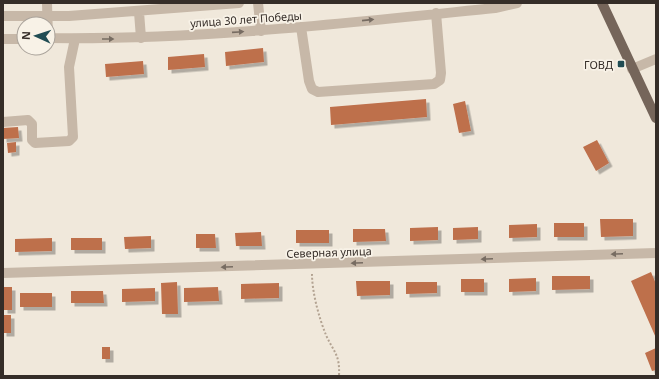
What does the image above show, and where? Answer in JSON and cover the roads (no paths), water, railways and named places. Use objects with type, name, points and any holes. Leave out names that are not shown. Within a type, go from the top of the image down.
[{"type":"main road","points":[[602,3],[656,118]]},
{"type":"street","points":[[48,3],[48,16]]},
{"type":"street","name":"улица 30 лет Победы","points":[[56,17],[139,12],[189,5],[239,3]]},
{"type":"street","points":[[258,3],[261,30]]},
{"type":"street","name":"улица 30 лет Победы","points":[[56,38],[141,38],[301,27],[436,14],[517,3]]},
{"type":"street","points":[[139,12],[141,38]]},
{"type":"street","points":[[301,27],[309,81],[312,89],[318,92],[434,84],[440,80],[441,73],[436,14]]},
{"type":"street","name":"улица 30 лет Победы","points":[[3,16],[16,16]]},
{"type":"street","points":[[3,37],[16,38]]},
{"type":"street","points":[[3,122],[28,120],[32,124],[32,140],[35,143],[69,141],[73,137],[69,67],[72,39]]},
{"type":"street","points":[[632,69],[656,59]]},
{"type":"street","name":"Северная улица","points":[[3,273],[656,253]]},
{"type":"place","name":"ГОВД","points":[[621,64]]}]
